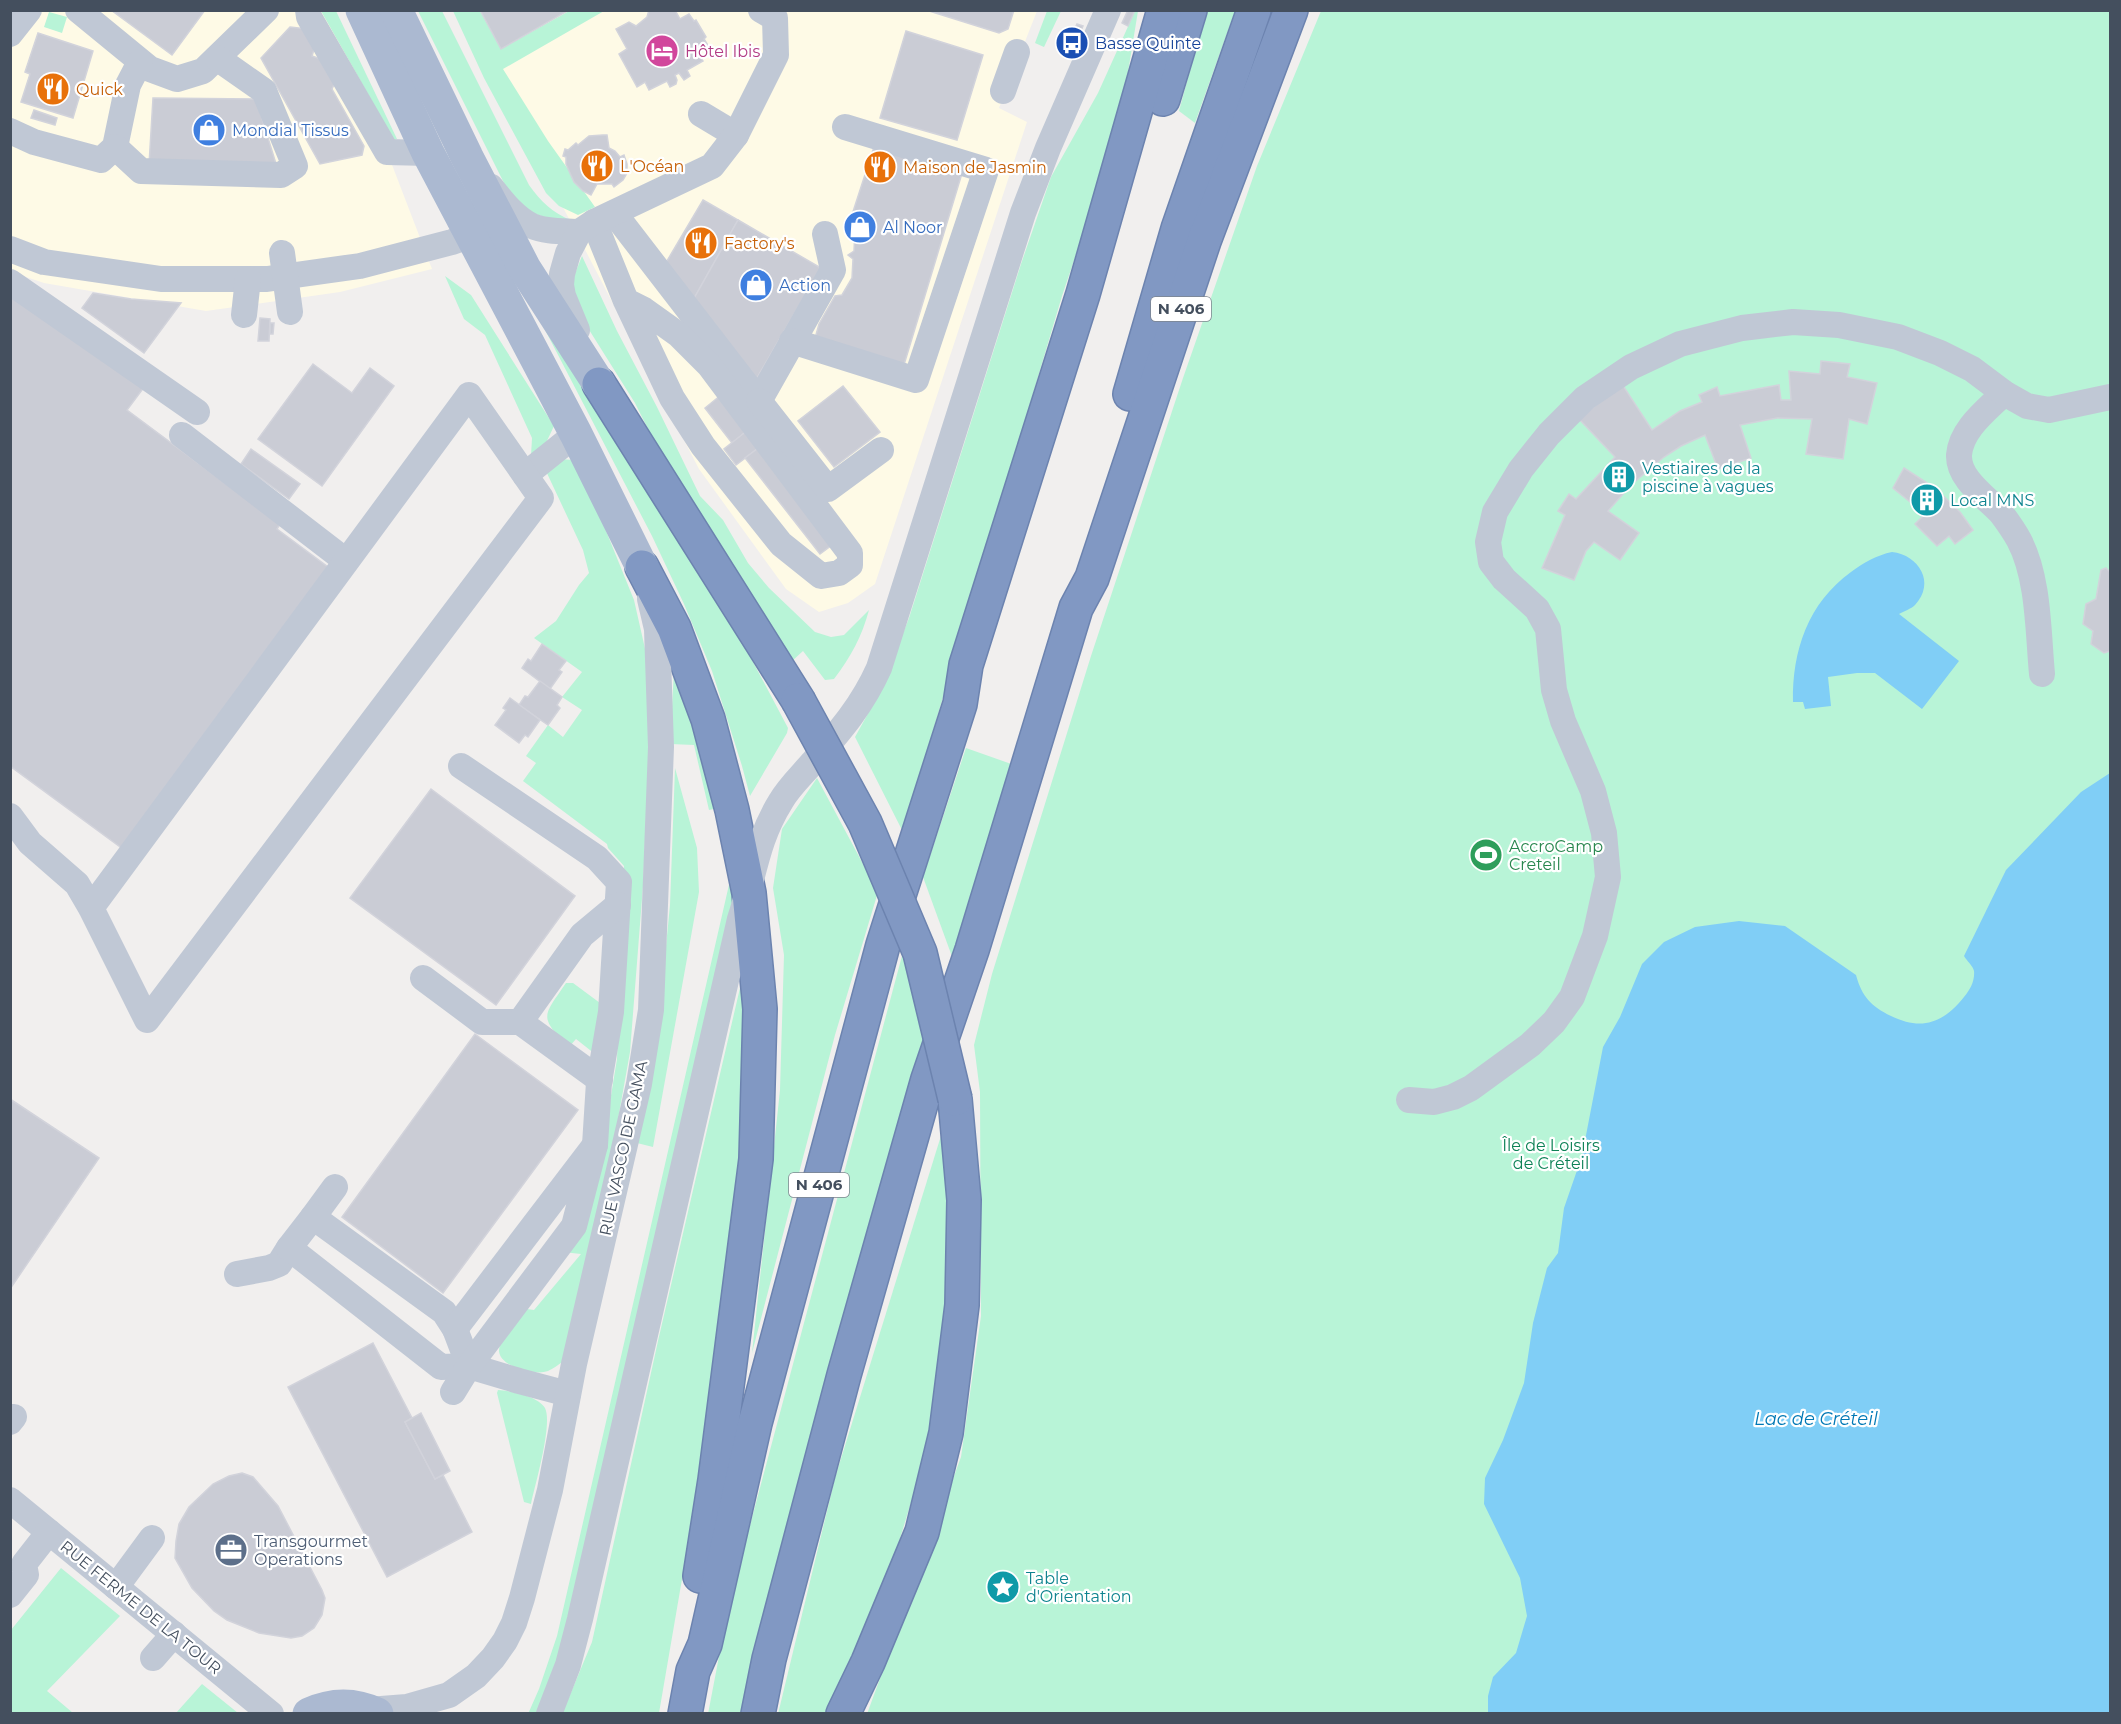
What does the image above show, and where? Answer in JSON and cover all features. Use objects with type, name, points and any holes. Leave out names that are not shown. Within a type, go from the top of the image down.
[{"type":"highway","points":[[960,704],[966,665],[1083,294],[1164,10]]},
{"type":"highway","name":"N 406","points":[[685,1713],[693,1671],[705,1644],[755,1423],[883,945],[960,704],[976,669],[1190,10]]},
{"type":"highway","points":[[1076,608],[1079,572],[1178,229],[1254,10]]},
{"type":"highway","name":"N 406","points":[[758,1713],[769,1659],[844,1375],[928,1079],[972,950],[1076,608],[1092,578],[1204,241],[1291,10]]},
{"type":"highway","points":[[600,384],[798,700],[865,823],[920,953],[955,1099],[964,1200],[962,1305],[946,1433],[922,1532],[868,1662],[843,1713]]},
{"type":"highway","points":[[642,567],[674,628],[708,719],[732,810],[749,892],[760,1010],[756,1159],[715,1480],[689,1643],[693,1671]]},
{"type":"main road","points":[[362,10],[428,153],[576,434],[642,567]]},
{"type":"main road","points":[[396,10],[467,157],[525,269],[600,384]]},
{"type":"main road","points":[[309,1713],[338,1705],[353,1705],[373,1712]]},
{"type":"street","points":[[10,34],[29,10]]},
{"type":"street","points":[[78,10],[150,69],[177,79],[203,71],[266,10]]},
{"type":"street","points":[[308,10],[309,17],[387,152],[428,153]]},
{"type":"street","points":[[467,157],[506,206],[532,226],[555,231],[596,222],[712,166],[736,135],[776,55],[774,18],[761,10]]},
{"type":"street","points":[[549,1713],[568,1665],[580,1619],[755,859],[765,831],[785,795],[854,715],[870,690],[879,668],[1023,213],[1048,148],[1108,10]]},
{"type":"street","points":[[1003,91],[1017,52]]},
{"type":"street","points":[[115,147],[141,171],[281,175],[294,166],[264,91],[217,58]]},
{"type":"street","points":[[10,131],[34,142],[101,160],[115,147],[128,85],[140,62]]},
{"type":"street","points":[[701,114],[736,135]]},
{"type":"street","points":[[792,341],[916,380],[986,170],[845,128]]},
{"type":"street","points":[[596,222],[626,301],[678,408],[703,446],[781,544],[820,576],[839,573],[850,565],[850,553],[709,365],[679,335],[644,310],[626,301]]},
{"type":"street","points":[[596,222],[568,253],[561,285],[563,296],[600,384]]},
{"type":"street","points":[[596,222],[759,401],[828,489],[881,450]]},
{"type":"street","points":[[759,401],[833,270],[825,234]]},
{"type":"street","points":[[10,249],[44,262],[161,279],[236,271],[267,279],[284,264],[360,266],[472,235]]},
{"type":"street","points":[[284,264],[290,312]]},
{"type":"street","points":[[236,271],[244,315]]},
{"type":"street","points":[[10,282],[197,412]]},
{"type":"street","points":[[1409,1100],[1434,1102],[1453,1097],[1471,1088],[1530,1045],[1554,1022],[1572,997],[1595,936],[1608,877],[1604,833],[1593,791],[1563,721],[1554,690],[1548,629],[1537,609],[1504,579],[1491,562],[1488,542],[1495,512],[1521,469],[1549,434],[1586,398],[1631,367],[1680,344],[1742,328],[1793,322],[1839,325],[1898,337],[1940,353],[1972,369],[2004,393],[2027,406],[2049,410],[2110,397]]},
{"type":"street","points":[[2004,393],[1972,426],[1962,443],[1959,458],[1966,478],[2002,514],[2019,540],[2032,576],[2042,674]]},
{"type":"street","points":[[10,816],[30,843],[76,884],[91,908],[147,1020],[542,498],[469,395],[91,908]]},
{"type":"street","points":[[525,475],[576,434]]},
{"type":"street","points":[[182,435],[346,561]]},
{"type":"street","name":"RUE VASCO DE GAMA","points":[[373,1712],[442,1704],[494,1658],[514,1623],[550,1490],[568,1394],[639,1084],[651,1010],[661,747],[657,629],[642,567]]},
{"type":"street","points":[[453,1392],[469,1366],[574,1226],[595,1145],[600,1080],[611,1012],[620,882],[597,858],[461,766]]},
{"type":"street","points":[[520,1022],[582,935],[618,905]]},
{"type":"street","points":[[423,978],[482,1023],[520,1022],[600,1080]]},
{"type":"street","points":[[455,1329],[595,1145]]},
{"type":"street","points":[[237,1274],[279,1264],[335,1187]]},
{"type":"street","points":[[313,1217],[444,1312],[455,1329],[469,1366]]},
{"type":"street","points":[[289,1248],[441,1367],[469,1366],[568,1394]]},
{"type":"street","name":"RUE FERME DE LA TOUR","points":[[10,1500],[271,1713]]},
{"type":"street","points":[[10,1595],[26,1575],[17,1565],[49,1532]]},
{"type":"street","points":[[116,1587],[152,1538]]},
{"type":"street","points":[[153,1658],[174,1634]]},
{"type":"shaded area","points":[[11,10],[333,11],[432,269],[340,292],[206,311],[44,283],[11,272]]},
{"type":"shaded area","points":[[461,11],[1037,11],[999,108],[1027,122],[875,584],[848,603],[819,612],[786,589],[699,469]]},
{"type":"green space","points":[[321,11],[336,11],[397,139],[394,140]]},
{"type":"green space","points":[[418,11],[442,11],[529,185],[548,206],[572,221],[557,221],[526,211],[506,187]]},
{"type":"green space","points":[[453,11],[480,11],[501,49],[569,11],[604,11],[503,69],[548,141],[595,207],[578,215],[559,206],[546,193],[484,78]]},
{"type":"green space","points":[[1047,11],[1061,11],[1044,47],[1035,43]]},
{"type":"green space","points":[[1135,11],[1138,11],[1119,127],[1062,296],[903,832],[855,737],[880,692],[909,618],[1021,264],[1051,177],[1098,93]]},
{"type":"green space","points":[[1206,11],[1235,11],[1195,123],[1179,111]]},
{"type":"green space","name":"Île de Loisirs de Créteil","points":[[1321,11],[2110,11],[2110,1713],[867,1714],[961,1457],[981,1316],[980,1092],[974,1045],[992,974],[1091,656],[1183,378],[1257,166]]},
{"type":"green space","points":[[49,12],[67,17],[62,33],[44,27]]},
{"type":"green space","points":[[582,256],[700,496],[723,520],[748,563],[769,588],[815,632],[831,637],[844,635],[869,610],[855,646],[834,679],[825,680],[803,651],[791,662],[669,471],[635,403],[576,309],[570,286]]},
{"type":"green space","points":[[515,272],[715,590],[788,728],[750,796],[712,671],[684,604],[652,536]]},
{"type":"green space","points":[[445,276],[471,295],[554,426],[545,445],[531,456],[532,438],[485,335],[464,319]]},
{"type":"green space","points":[[557,459],[575,460],[583,474],[634,600],[646,653],[650,725],[643,886],[630,1052],[613,1147],[564,1361],[548,1371],[535,1372],[519,1369],[505,1362],[501,1357],[499,1347],[513,1316],[527,1309],[534,1310],[581,1254],[563,1252],[605,1132],[617,1059],[624,866],[607,844],[523,781],[536,763],[526,756],[548,725],[563,737],[582,710],[562,697],[582,672],[534,638],[556,621],[589,573],[583,550],[545,469]]},
{"type":"green space","points":[[674,670],[723,807],[709,810],[694,745],[670,744]]},
{"type":"green space","points":[[966,748],[1017,766],[954,962],[923,877]]},
{"type":"green space","points":[[675,768],[697,848],[699,892],[653,1147],[633,1142],[657,1039],[670,905]]},
{"type":"green space","points":[[817,778],[878,892],[835,1035],[752,1353],[780,1090],[784,955],[773,888],[782,829]]},
{"type":"green space","points":[[731,876],[737,881],[562,1646],[537,1712],[528,1714],[557,1636]]},
{"type":"green space","points":[[903,952],[928,1059],[846,1321],[748,1678],[741,1713],[708,1714],[729,1604]]},
{"type":"green space","points":[[743,975],[746,1103],[719,1364],[659,1713],[562,1714],[592,1642],[658,1341]]},
{"type":"green space","points":[[566,983],[573,983],[600,1003],[595,1054],[576,1039],[569,1047],[548,1022],[547,1016],[552,1003]]},
{"type":"green space","points":[[944,1126],[949,1282],[935,1424],[894,1558],[855,1658],[827,1713],[778,1714],[835,1478]]},
{"type":"green space","points":[[498,1390],[530,1397],[545,1408],[547,1427],[531,1504],[524,1502]]},
{"type":"green space","points":[[61,1568],[120,1616],[47,1691],[73,1713],[11,1713],[11,1630]]},
{"type":"green space","points":[[202,1684],[238,1713],[176,1713]]},
{"type":"water","points":[[1892,552],[1910,558],[1917,564],[1924,579],[1921,597],[1913,606],[1899,614],[1959,661],[1922,709],[1875,673],[1828,677],[1831,706],[1805,709],[1803,702],[1793,702],[1793,683],[1800,647],[1813,613],[1836,584],[1851,572],[1870,560]]},
{"type":"water","name":"Lac de Créteil","points":[[2110,773],[2110,1713],[1488,1713],[1488,1696],[1493,1677],[1516,1653],[1527,1616],[1520,1578],[1484,1504],[1485,1478],[1503,1440],[1524,1383],[1533,1323],[1547,1268],[1558,1253],[1564,1208],[1582,1156],[1603,1047],[1620,1017],[1642,964],[1664,942],[1695,927],[1739,921],[1785,926],[1856,975],[1864,995],[1884,1012],[1902,1021],[1931,1022],[1956,1006],[1972,985],[1974,971],[1964,956],[2006,870],[2081,792]]},
{"type":"building","points":[[111,10],[205,10],[172,55]]},
{"type":"building","points":[[480,10],[569,10],[501,49]]},
{"type":"building","name":"Hôtel Ibis","points":[[649,10],[675,10],[680,19],[689,14],[694,21],[696,20],[709,47],[698,53],[703,61],[687,70],[690,76],[684,80],[679,73],[675,75],[676,84],[670,87],[667,81],[649,90],[645,82],[637,87],[619,54],[627,49],[616,29],[629,22],[636,26],[647,17]]},
{"type":"building","points":[[926,10],[1014,10],[1008,29],[999,33]]},
{"type":"building","points":[[1128,10],[1135,10],[1128,26],[1122,23]]},
{"type":"building","points":[[1077,24],[1083,26],[1071,53],[1065,51]]},
{"type":"building","points":[[290,27],[307,29],[316,43],[312,56],[324,60],[336,80],[332,89],[364,146],[362,155],[320,164],[261,58]]},
{"type":"building","points":[[906,31],[983,55],[957,140],[880,118]]},
{"type":"building","name":"Quick","points":[[38,33],[93,51],[73,118],[21,102],[30,74],[25,72]]},
{"type":"building","name":"Mondial Tissus","points":[[153,98],[256,99],[277,167],[149,165]]},
{"type":"building","points":[[34,110],[57,118],[55,125],[31,118]]},
{"type":"building","name":"L'Océan","points":[[607,135],[609,148],[620,157],[624,155],[627,173],[623,180],[614,187],[612,184],[597,184],[591,195],[574,182],[566,164],[566,157],[563,156],[565,149],[568,150],[576,143],[578,145],[589,136]]},
{"type":"building","points":[[875,144],[963,170],[903,368],[814,342],[819,324],[835,296],[842,295],[852,278],[853,259],[848,255],[854,251],[855,230],[849,224]]},
{"type":"building","name":"Factory's","points":[[703,200],[738,220],[692,302],[664,266]]},
{"type":"building","name":"Action","points":[[738,220],[821,268],[754,383],[692,302]]},
{"type":"building","points":[[10,288],[145,386],[127,410],[280,524],[277,529],[332,570],[127,852],[10,766]]},
{"type":"building","points":[[93,293],[181,303],[144,353],[82,308]]},
{"type":"building","points":[[260,318],[270,319],[269,341],[258,341]]},
{"type":"building","points":[[270,323],[274,323],[273,334],[270,334]]},
{"type":"building","name":"Vestiaires de la piscine à vagues","points":[[1821,361],[1850,364],[1847,377],[1877,383],[1867,424],[1849,419],[1843,459],[1806,454],[1812,419],[1777,418],[1740,425],[1751,458],[1718,469],[1705,435],[1664,457],[1631,485],[1608,511],[1639,533],[1620,560],[1594,542],[1586,551],[1574,580],[1542,568],[1565,515],[1558,511],[1569,494],[1576,499],[1615,457],[1579,419],[1622,384],[1652,430],[1680,411],[1702,402],[1699,395],[1717,387],[1720,396],[1779,385],[1781,400],[1791,400],[1789,371],[1820,374]]},
{"type":"building","points":[[313,364],[352,393],[370,368],[394,386],[322,486],[258,439]]},
{"type":"building","points":[[843,386],[880,432],[834,467],[798,421]]},
{"type":"building","points":[[721,395],[748,430],[732,443],[705,408]]},
{"type":"building","points":[[748,430],[761,446],[736,465],[724,449]]},
{"type":"building","points":[[761,446],[836,542],[820,554],[745,458]]},
{"type":"building","points":[[251,449],[300,484],[289,499],[241,464]]},
{"type":"building","name":"Local MNS","points":[[1904,468],[1935,488],[1960,512],[1973,530],[1955,544],[1949,536],[1937,546],[1915,524],[1925,514],[1893,488]]},
{"type":"building","points":[[2106,568],[2110,572],[2110,651],[2104,653],[2091,644],[2093,631],[2083,624],[2086,604],[2096,599],[2101,570]]},
{"type":"building","points":[[542,644],[566,661],[559,670],[562,672],[550,689],[522,668],[528,659],[531,661]]},
{"type":"building","points":[[540,681],[562,697],[557,705],[560,708],[548,725],[519,705]]},
{"type":"building","points":[[510,698],[540,720],[528,737],[525,735],[519,743],[495,725],[506,710],[503,708]]},
{"type":"building","points":[[431,789],[575,896],[496,1005],[350,898]]},
{"type":"building","points":[[475,1034],[578,1110],[443,1293],[342,1217]]},
{"type":"building","points":[[10,1099],[99,1158],[10,1289]]},
{"type":"building","points":[[373,1343],[412,1418],[405,1422],[435,1479],[443,1475],[472,1532],[387,1577],[288,1387]]},
{"type":"building","points":[[421,1413],[450,1471],[435,1479],[405,1422]]},
{"type":"building","points":[[242,1473],[253,1477],[278,1506],[325,1598],[322,1615],[314,1628],[302,1636],[291,1638],[259,1633],[227,1620],[214,1611],[192,1588],[175,1558],[179,1524],[189,1507],[213,1484],[229,1476]]},
{"type":"place","name":"Basse Quinte","points":[[1072,43]]},
{"type":"place","name":"Hôtel Ibis","points":[[662,51]]},
{"type":"place","name":"Quick","points":[[53,89]]},
{"type":"place","name":"Mondial Tissus","points":[[209,130]]},
{"type":"place","name":"L'Océan","points":[[597,166]]},
{"type":"place","name":"Maison de Jasmin","points":[[880,167]]},
{"type":"place","name":"Al Noor","points":[[860,227]]},
{"type":"place","name":"Factory's","points":[[701,243]]},
{"type":"place","name":"Action","points":[[756,285]]},
{"type":"place","name":"Vestiaires de la piscine à vagues","points":[[1619,477]]},
{"type":"place","name":"Local MNS","points":[[1927,500]]},
{"type":"place","name":"AccroCamp Creteil","points":[[1486,855]]},
{"type":"place","name":"Transgourmet Operations","points":[[231,1550]]},
{"type":"place","name":"Table d'Orientation","points":[[1003,1587]]}]
